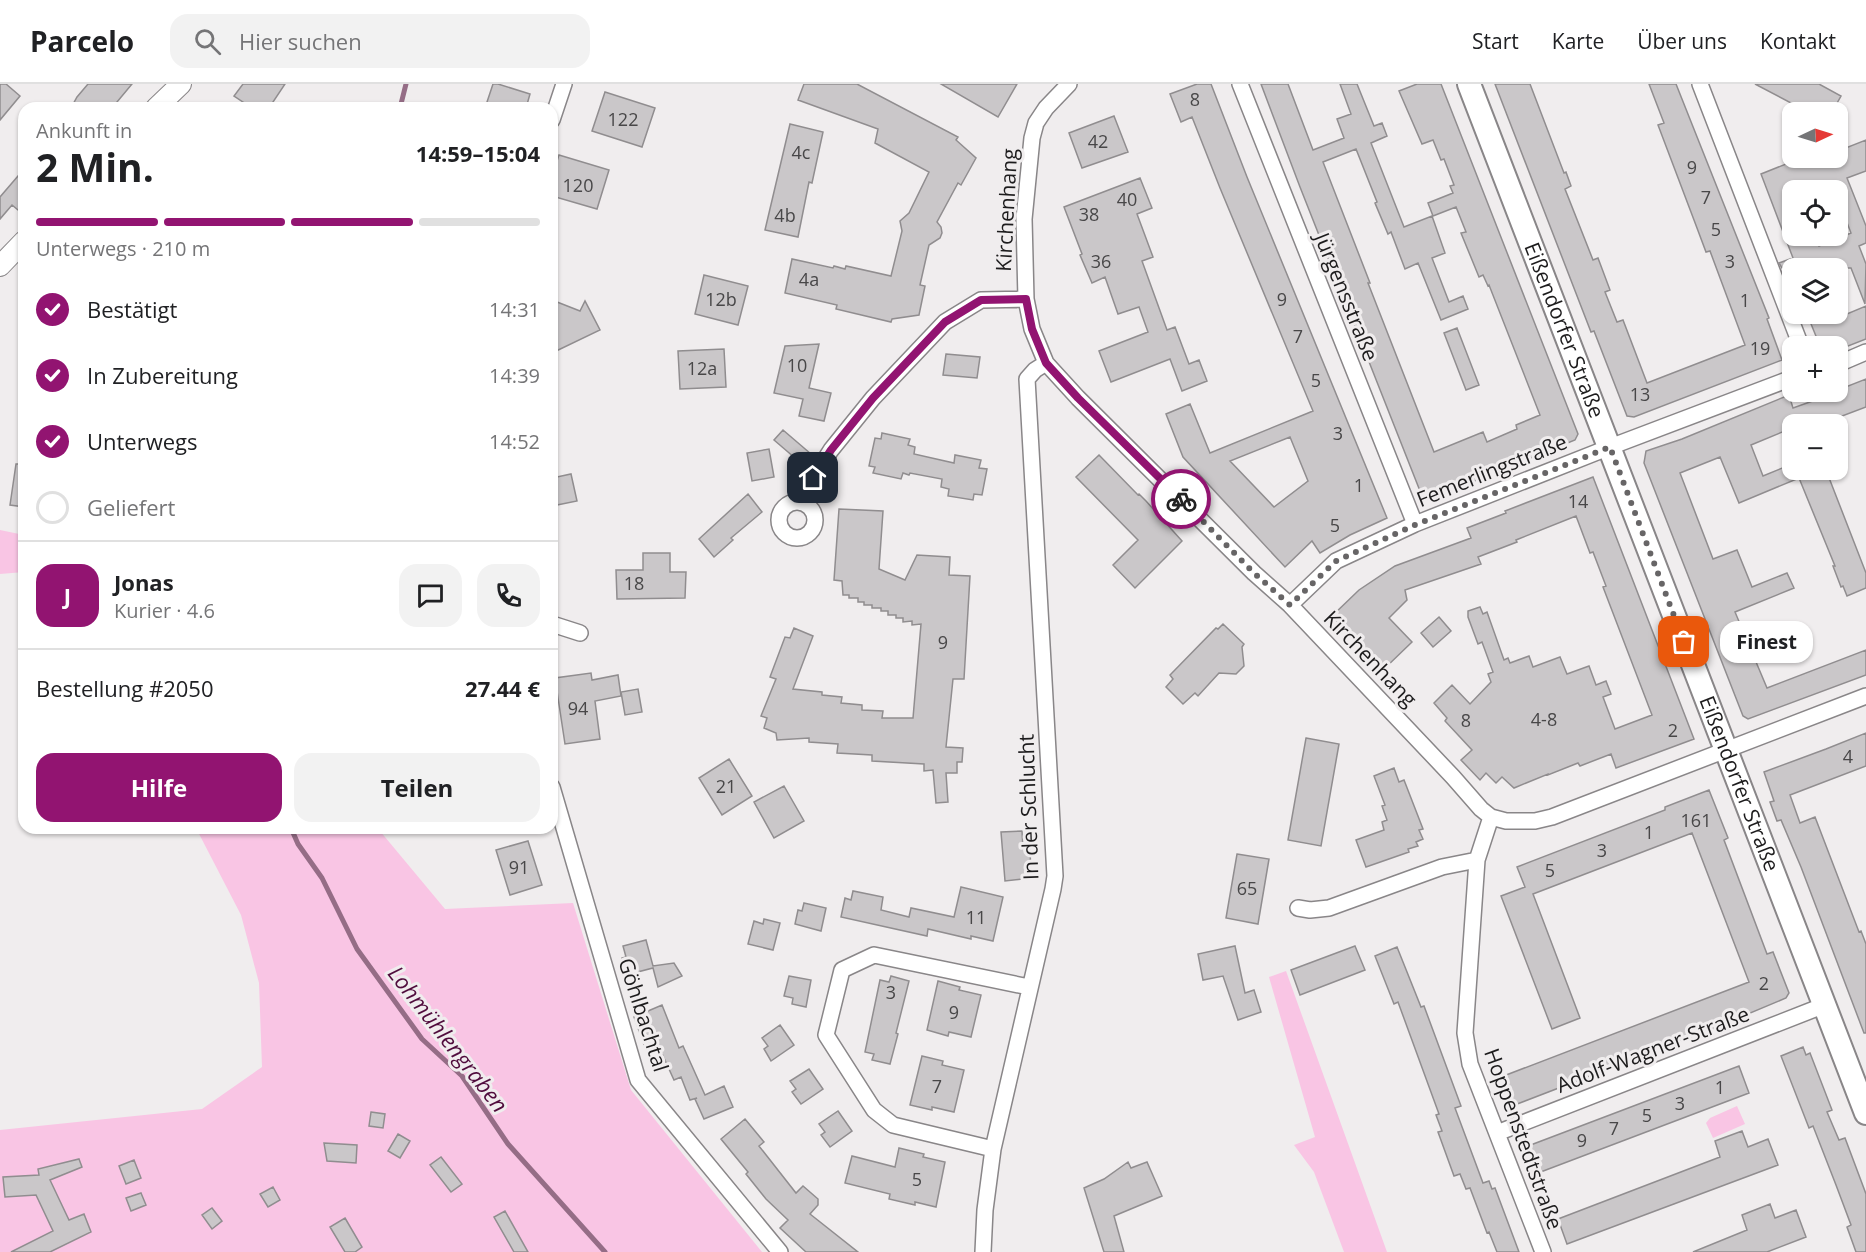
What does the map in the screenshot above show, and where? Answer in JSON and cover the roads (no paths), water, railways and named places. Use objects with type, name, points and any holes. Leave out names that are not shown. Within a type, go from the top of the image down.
[{"type":"main road","name":"Eißendorfer Straße","points":[[1469,84],[1866,1113]]},
{"type":"street","points":[[162,102],[181,84]]},
{"type":"street","points":[[558,102],[564,84]]},
{"type":"street","name":"Kirchenhang","points":[[1069,84],[1046,108],[1036,123],[1032,138],[1024,219],[1026,299],[1032,329],[1046,363],[1078,398],[1254,573],[1290,605],[1491,817]]},
{"type":"street","name":"Jürgensstraße","points":[[1240,84],[1415,525]]},
{"type":"street","points":[[1700,84],[1798,336]]},
{"type":"street","points":[[0,266],[18,247]]},
{"type":"street","points":[[803,503],[813,478],[831,450],[873,398],[945,322],[981,300],[1026,299]]},
{"type":"street","points":[[1848,360],[1866,352]]},
{"type":"street","name":"In der Schlucht","points":[[983,1252],[985,1210],[993,1149],[1053,889],[1054,854],[1027,379],[1046,363]]},
{"type":"street","name":"Femerlingstraße","points":[[1290,605],[1336,561],[1415,525],[1782,382]]},
{"type":"street","points":[[558,626],[580,633]]},
{"type":"street","points":[[1491,817],[1506,821],[1519,821],[1552,817],[1866,696]]},
{"type":"street","name":"Göhlbachtal","points":[[558,807],[638,1080],[780,1252]]},
{"type":"street","name":"Hoppenstedtstraße","points":[[1491,817],[1477,860],[1465,1033],[1470,1064],[1543,1252]]},
{"type":"street","points":[[1298,908],[1310,910],[1329,908],[1442,867],[1477,860]]},
{"type":"street","points":[[993,1149],[893,1125],[874,1110],[826,1035],[842,970],[874,955],[1029,987]]},
{"type":"street","name":"Adolf-Wagner-Straße","points":[[1497,1133],[1825,1005]]},
{"type":"waterway","name":"Lohmühlengraben","points":[[402,102],[406,84]]},
{"type":"waterway","name":"Lohmühlengraben","points":[[294,834],[322,878],[357,949],[422,1039],[462,1076],[508,1144],[605,1252]]},
{"type":"place","name":"Finest","points":[[1684,642]]}]
